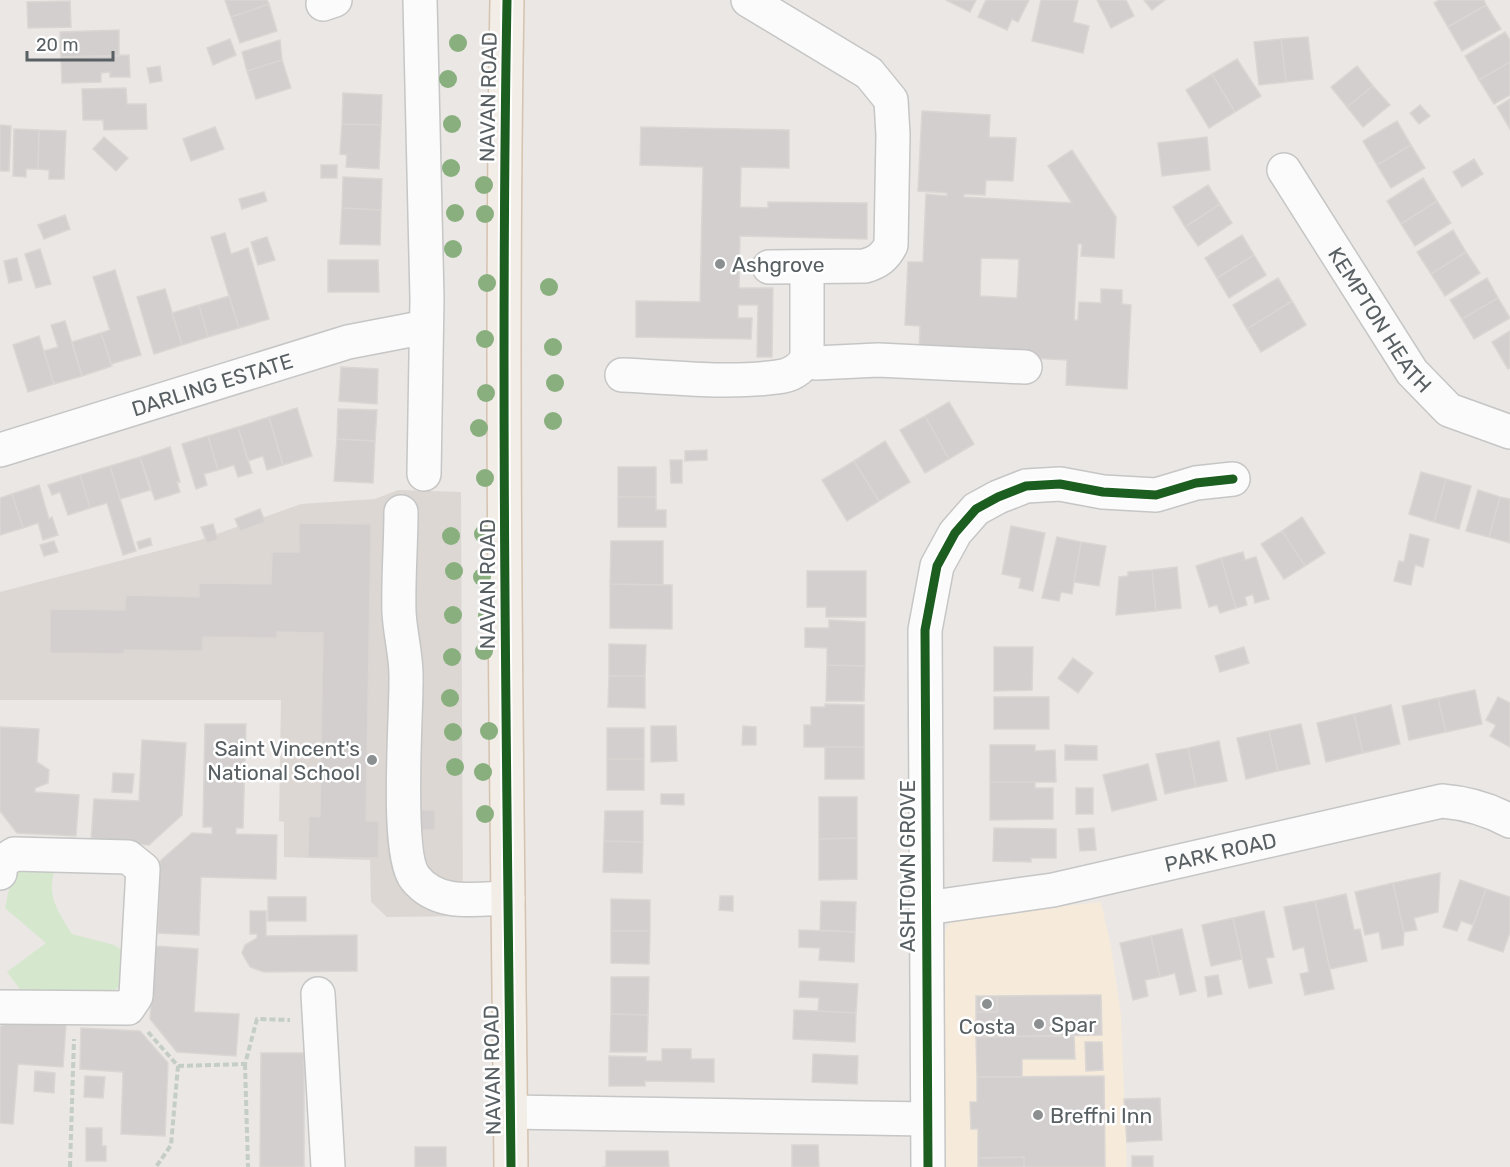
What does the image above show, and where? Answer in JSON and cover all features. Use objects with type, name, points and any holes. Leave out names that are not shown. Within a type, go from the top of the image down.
[{"type":"main road","name":"NAVAN ROAD","points":[[507,0],[504,123],[511,1167]]},
{"type":"street","points":[[420,0],[426,327],[424,474]]},
{"type":"street","points":[[748,0],[869,73],[891,100],[893,135],[891,244],[886,254],[876,262],[865,266],[769,267]]},
{"type":"street","name":"KEMPTON HEATH","points":[[1284,170],[1412,372],[1449,410],[1510,432]]},
{"type":"street","points":[[622,375],[739,379],[778,377],[793,372],[805,361],[807,268]]},
{"type":"street","name":"DARLING ESTATE","points":[[0,450],[348,342],[426,327]]},
{"type":"street","points":[[805,361],[816,363],[878,360],[1025,368]]},
{"type":"street","name":"ASHTOWN GROVE","points":[[928,1167],[925,630],[937,566],[955,533],[976,509],[1026,486],[1060,484],[1103,492],[1156,495],[1196,483],[1233,479]]},
{"type":"street","points":[[401,512],[399,614],[406,673],[404,781],[406,850],[413,876],[429,893],[456,900],[508,898]]},
{"type":"street","name":"PARK ROAD","points":[[926,908],[1053,890],[1442,801],[1465,803],[1494,812],[1510,821]]},
{"type":"street","points":[[0,873],[1,863],[14,854],[128,857],[143,869],[136,996],[128,1008],[0,1007]]},
{"type":"street","points":[[318,1007],[328,1167]]},
{"type":"street","points":[[510,1112],[926,1119]]},
{"type":"path","points":[[248,1167],[245,1064],[257,1019],[318,1007]]},
{"type":"path","points":[[70,1167],[75,1008]]},
{"type":"path","points":[[128,1008],[178,1066],[171,1145],[156,1167]]},
{"type":"path","points":[[178,1066],[245,1064]]},
{"type":"shaded area","name":"Saint Vincent's National School","points":[[398,490],[461,492],[463,916],[387,917],[371,902],[370,860],[284,857],[284,822],[279,821],[281,700],[0,700],[0,592],[200,540],[301,504],[375,499]]},
{"type":"shaded area","points":[[1101,902],[1111,946],[1121,1015],[1127,1167],[943,1167],[941,936],[954,918]]},
{"type":"green space","points":[[30,863],[57,864],[52,892],[57,909],[72,934],[114,945],[128,954],[127,981],[103,998],[23,993],[7,972],[46,943],[5,908],[12,875]]},
{"type":"building","points":[[225,0],[267,0],[269,4],[231,17]]},
{"type":"building","points":[[946,0],[976,0],[970,12]]},
{"type":"building","points":[[986,0],[1029,0],[1018,22],[1012,19],[1007,30],[978,17]]},
{"type":"building","points":[[1041,0],[1078,0],[1073,22],[1089,26],[1083,53],[1032,41]]},
{"type":"building","points":[[1097,0],[1126,0],[1134,16],[1111,28]]},
{"type":"building","points":[[1144,0],[1165,0],[1152,10]]},
{"type":"building","points":[[1439,0],[1484,0],[1486,5],[1448,27],[1434,3]]},
{"type":"building","points":[[70,1],[71,27],[28,28],[27,2]]},
{"type":"building","points":[[269,4],[277,31],[240,43],[231,17]]},
{"type":"building","points":[[1486,5],[1501,29],[1462,51],[1448,27]]},
{"type":"building","points":[[119,30],[119,56],[61,57],[60,32]]},
{"type":"building","points":[[1505,32],[1510,40],[1510,62],[1479,80],[1465,56]]},
{"type":"building","points":[[1308,37],[1313,79],[1286,82],[1281,39]]},
{"type":"building","points":[[230,39],[236,55],[213,65],[207,48]]},
{"type":"building","points":[[1281,39],[1286,82],[1259,85],[1254,42]]},
{"type":"building","points":[[280,40],[282,60],[247,71],[242,52]]},
{"type":"building","points":[[129,55],[130,77],[110,77],[110,72],[101,73],[101,82],[62,83],[61,57]]},
{"type":"building","points":[[1237,59],[1261,96],[1235,112],[1212,74]]},
{"type":"building","points":[[282,60],[291,88],[256,99],[247,71]]},
{"type":"building","points":[[1510,62],[1510,95],[1494,104],[1479,80]]},
{"type":"building","points":[[160,66],[162,81],[150,83],[147,68]]},
{"type":"building","points":[[1357,66],[1373,86],[1347,107],[1331,87]]},
{"type":"building","points":[[1212,74],[1235,112],[1209,128],[1186,90]]},
{"type":"building","points":[[1373,86],[1390,105],[1363,127],[1347,107]]},
{"type":"building","points":[[126,88],[127,104],[146,104],[147,129],[104,130],[103,120],[83,120],[82,89]]},
{"type":"building","points":[[343,93],[382,95],[381,125],[342,124]]},
{"type":"building","points":[[1510,99],[1510,129],[1497,107]]},
{"type":"building","points":[[1420,105],[1430,116],[1419,124],[1410,113]]},
{"type":"building","points":[[922,111],[990,115],[989,137],[1016,138],[1013,181],[986,180],[985,195],[964,194],[964,197],[1072,203],[1048,166],[1072,150],[1116,217],[1114,258],[1081,256],[1082,244],[1078,244],[1074,320],[1078,320],[1079,302],[1101,303],[1101,289],[1122,290],[1122,304],[1131,305],[1127,389],[1066,385],[1067,360],[919,352],[920,326],[905,325],[908,262],[923,262],[926,194],[947,196],[947,193],[918,191]],"holes":[[[981,258],[1019,259],[1017,298],[980,296]]]},
{"type":"building","points":[[1397,121],[1411,145],[1377,165],[1363,141]]},
{"type":"building","points":[[342,124],[381,125],[379,169],[346,167],[347,155],[340,154]]},
{"type":"building","points":[[0,125],[11,126],[9,171],[0,171]]},
{"type":"building","points":[[215,127],[224,149],[191,161],[183,139]]},
{"type":"building","name":"Ashgrove","points":[[641,127],[789,130],[789,168],[741,167],[740,207],[768,208],[768,202],[867,203],[867,239],[740,236],[739,288],[773,288],[772,357],[757,357],[758,305],[738,305],[738,318],[752,318],[751,339],[636,337],[636,301],[700,302],[703,167],[640,165]]},
{"type":"building","points":[[14,129],[39,130],[38,169],[26,169],[26,177],[13,176]]},
{"type":"building","points":[[39,130],[66,131],[64,179],[49,179],[49,170],[38,169]]},
{"type":"building","points":[[104,137],[128,158],[116,171],[93,149]]},
{"type":"building","points":[[1207,137],[1210,170],[1162,176],[1158,143]]},
{"type":"building","points":[[1411,145],[1425,168],[1391,188],[1377,165]]},
{"type":"building","points":[[1474,159],[1483,174],[1462,187],[1453,172]]},
{"type":"building","points":[[321,165],[337,165],[337,178],[321,178]]},
{"type":"building","points":[[343,177],[382,179],[381,210],[342,208]]},
{"type":"building","points":[[1423,178],[1437,201],[1401,224],[1387,201]]},
{"type":"building","points":[[1208,185],[1220,204],[1185,227],[1173,207]]},
{"type":"building","points":[[264,192],[267,201],[242,209],[239,199]]},
{"type":"building","points":[[1437,201],[1451,223],[1415,246],[1401,224]]},
{"type":"building","points":[[1220,204],[1232,223],[1198,246],[1185,227]]},
{"type":"building","points":[[342,208],[381,210],[380,245],[340,244]]},
{"type":"building","points":[[65,215],[70,229],[44,239],[38,225]]},
{"type":"building","points":[[1453,230],[1466,252],[1431,274],[1417,252]]},
{"type":"building","points":[[225,233],[231,254],[248,248],[269,319],[239,328],[211,237]]},
{"type":"building","points":[[1242,235],[1254,255],[1217,278],[1205,258]]},
{"type":"building","points":[[267,237],[275,260],[258,265],[251,242]]},
{"type":"building","points":[[40,249],[51,284],[36,288],[25,254]]},
{"type":"building","points":[[1466,252],[1480,273],[1445,296],[1431,274]]},
{"type":"building","points":[[1254,255],[1266,275],[1229,298],[1217,278]]},
{"type":"building","points":[[17,258],[22,280],[9,283],[4,261]]},
{"type":"building","points":[[328,260],[378,260],[379,292],[328,292]]},
{"type":"building","points":[[115,270],[141,355],[111,364],[101,333],[110,330],[93,277]]},
{"type":"building","points":[[1278,278],[1292,301],[1247,329],[1233,305]]},
{"type":"building","points":[[1487,278],[1498,298],[1462,319],[1450,300]]},
{"type":"building","points":[[165,289],[182,345],[154,354],[137,297]]},
{"type":"building","points":[[229,296],[239,328],[208,337],[199,305]]},
{"type":"building","points":[[1498,298],[1510,318],[1474,339],[1462,319]]},
{"type":"building","points":[[1292,301],[1306,325],[1261,352],[1247,329]]},
{"type":"building","points":[[199,305],[208,337],[182,345],[172,313]]},
{"type":"building","points":[[65,321],[82,376],[54,384],[44,351],[58,347],[51,325]]},
{"type":"building","points":[[1510,331],[1510,368],[1508,369],[1492,342]]},
{"type":"building","points":[[101,333],[112,366],[82,376],[72,342]]},
{"type":"building","points":[[39,336],[54,384],[28,392],[13,345]]},
{"type":"building","points":[[341,367],[378,369],[377,404],[339,401]]},
{"type":"building","points":[[949,402],[974,444],[949,459],[925,416]]},
{"type":"building","points":[[297,408],[312,456],[283,465],[269,417]]},
{"type":"building","points":[[338,409],[377,410],[375,441],[337,439]]},
{"type":"building","points":[[925,416],[949,459],[925,473],[900,430]]},
{"type":"building","points":[[269,417],[283,465],[267,470],[263,456],[248,461],[238,427]]},
{"type":"building","points":[[238,427],[252,473],[238,477],[234,465],[218,470],[208,436]]},
{"type":"building","points":[[208,436],[218,470],[204,474],[207,485],[196,489],[182,444]]},
{"type":"building","points":[[337,439],[375,441],[373,483],[334,481]]},
{"type":"building","points":[[885,441],[910,482],[879,501],[854,461]]},
{"type":"building","points":[[170,447],[180,482],[177,482],[180,492],[155,500],[140,457]]},
{"type":"building","points":[[707,450],[707,460],[685,461],[685,451]]},
{"type":"building","points":[[140,457],[150,490],[120,499],[110,466]]},
{"type":"building","points":[[670,460],[682,460],[682,483],[671,483]]},
{"type":"building","points":[[854,461],[879,501],[847,521],[822,480]]},
{"type":"building","points":[[110,466],[136,551],[123,555],[107,503],[90,508],[80,475]]},
{"type":"building","points":[[618,467],[656,467],[656,497],[618,497]]},
{"type":"building","points":[[1421,472],[1446,479],[1434,522],[1409,514]]},
{"type":"building","points":[[80,475],[90,508],[68,515],[60,492],[52,495],[48,485]]},
{"type":"building","points":[[1446,479],[1471,486],[1459,529],[1434,522]]},
{"type":"building","points":[[39,485],[49,519],[52,517],[58,535],[43,540],[38,523],[23,528],[12,494]]},
{"type":"building","points":[[1478,490],[1500,497],[1489,537],[1466,531]]},
{"type":"building","points":[[12,494],[23,528],[0,535],[0,498]]},
{"type":"building","points":[[618,497],[656,497],[656,510],[666,510],[666,527],[618,527]]},
{"type":"building","points":[[1500,497],[1510,499],[1510,543],[1489,537]]},
{"type":"building","points":[[260,509],[265,522],[240,531],[235,519]]},
{"type":"building","points":[[1302,517],[1325,553],[1305,566],[1282,531]]},
{"type":"building","points":[[299,523],[371,524],[366,821],[379,821],[378,858],[308,857],[309,816],[320,817],[323,633],[277,632],[277,638],[203,637],[202,651],[124,650],[124,654],[50,653],[50,609],[125,610],[126,595],[199,597],[199,583],[271,584],[272,552],[299,552]]},
{"type":"building","points":[[213,524],[218,540],[207,543],[201,527]]},
{"type":"building","points":[[1011,526],[1045,533],[1033,591],[1019,588],[1021,578],[1002,574]]},
{"type":"building","points":[[1282,531],[1305,566],[1284,579],[1261,544]]},
{"type":"building","points":[[1410,534],[1429,539],[1423,567],[1415,565],[1411,585],[1394,581],[1399,561],[1404,562]]},
{"type":"building","points":[[1057,537],[1081,542],[1072,594],[1061,592],[1059,601],[1042,598]]},
{"type":"building","points":[[150,538],[152,545],[139,549],[137,542]]},
{"type":"building","points":[[54,541],[58,552],[44,556],[40,545]]},
{"type":"building","points":[[611,541],[663,541],[663,585],[610,584]]},
{"type":"building","points":[[1081,542],[1106,546],[1099,586],[1074,582]]},
{"type":"building","points":[[1243,552],[1245,560],[1256,557],[1269,599],[1255,603],[1253,594],[1245,597],[1247,605],[1236,608],[1221,558]]},
{"type":"building","points":[[1221,558],[1236,608],[1220,613],[1217,605],[1209,607],[1196,566]]},
{"type":"building","points":[[1177,567],[1181,608],[1156,611],[1152,570]]},
{"type":"building","points":[[1152,570],[1156,611],[1116,615],[1119,577],[1128,576],[1128,572]]},
{"type":"building","points":[[807,571],[866,571],[866,617],[826,617],[826,607],[807,607]]},
{"type":"building","points":[[610,584],[672,585],[672,629],[610,628]]},
{"type":"building","points":[[829,620],[865,622],[865,666],[827,665],[827,648],[805,647],[805,628],[829,628]]},
{"type":"building","points":[[609,644],[646,645],[645,676],[609,676]]},
{"type":"building","points":[[994,647],[1033,647],[1032,690],[994,691]]},
{"type":"building","points":[[1244,647],[1249,663],[1220,672],[1215,656]]},
{"type":"building","points":[[1073,658],[1093,673],[1078,693],[1058,678]]},
{"type":"building","points":[[827,665],[865,666],[864,701],[826,701]]},
{"type":"building","points":[[609,676],[645,676],[645,708],[608,707]]},
{"type":"building","points":[[1475,690],[1482,724],[1446,732],[1438,698]]},
{"type":"building","points":[[994,697],[1049,697],[1049,729],[994,729]]},
{"type":"building","points":[[1498,697],[1510,703],[1510,747],[1490,736],[1496,725],[1486,720]]},
{"type":"building","points":[[1438,698],[1446,732],[1409,740],[1402,706]]},
{"type":"building","points":[[825,704],[864,705],[864,747],[804,747],[804,725],[811,725],[811,707],[825,707]]},
{"type":"building","points":[[1391,705],[1400,744],[1363,753],[1354,714]]},
{"type":"building","points":[[1354,714],[1363,753],[1326,762],[1317,723]]},
{"type":"building","points":[[205,724],[246,724],[243,828],[236,828],[236,834],[277,835],[276,879],[201,877],[199,935],[158,933],[160,861],[192,833],[212,834],[212,827],[203,827]]},
{"type":"building","points":[[1301,724],[1310,764],[1278,771],[1269,731]]},
{"type":"building","points":[[651,726],[676,726],[677,761],[651,762]]},
{"type":"building","points":[[743,726],[756,727],[756,745],[742,745]]},
{"type":"building","points":[[0,727],[39,729],[37,762],[49,770],[48,783],[35,788],[35,792],[79,795],[76,836],[17,833],[0,811]]},
{"type":"building","points":[[607,728],[644,728],[644,759],[607,759]]},
{"type":"building","points":[[1269,731],[1278,771],[1246,779],[1237,738]]},
{"type":"building","points":[[142,740],[186,743],[182,815],[149,845],[91,841],[94,799],[139,801]]},
{"type":"building","points":[[1219,741],[1227,781],[1196,787],[1188,748]]},
{"type":"building","points":[[990,745],[1035,745],[1035,751],[1055,750],[1056,782],[990,782]]},
{"type":"building","points":[[1065,745],[1097,746],[1097,760],[1065,760]]},
{"type":"building","points":[[825,747],[864,747],[864,779],[825,779]]},
{"type":"building","points":[[1188,748],[1196,787],[1165,794],[1156,754]]},
{"type":"building","points":[[607,759],[644,759],[644,790],[607,790]]},
{"type":"building","points":[[1148,764],[1157,800],[1112,811],[1103,775]]},
{"type":"building","points":[[113,773],[134,774],[132,793],[112,792]]},
{"type":"building","points":[[990,782],[1035,782],[1035,788],[1053,788],[1053,819],[990,820]]},
{"type":"building","points":[[1076,788],[1093,788],[1093,814],[1076,814]]},
{"type":"building","points":[[661,794],[684,794],[684,805],[661,804]]},
{"type":"building","points":[[819,797],[857,797],[857,838],[819,839]]},
{"type":"building","points":[[420,810],[435,810],[435,830],[420,830]]},
{"type":"building","points":[[605,811],[643,811],[643,842],[604,841]]},
{"type":"building","points":[[994,828],[1056,829],[1056,858],[1031,858],[1031,862],[993,861]]},
{"type":"building","points":[[1094,828],[1096,850],[1080,851],[1078,829]]},
{"type":"building","points":[[857,838],[857,879],[819,880],[819,839]]},
{"type":"building","points":[[604,841],[643,842],[642,873],[603,872]]},
{"type":"building","points":[[1440,873],[1438,912],[1414,918],[1417,930],[1404,932],[1393,883]]},
{"type":"building","points":[[1460,880],[1486,889],[1473,925],[1461,921],[1457,931],[1443,927]]},
{"type":"building","points":[[1393,883],[1404,932],[1403,945],[1382,949],[1379,932],[1365,935],[1355,892]]},
{"type":"building","points":[[1486,889],[1510,897],[1510,932],[1503,952],[1468,940]]},
{"type":"building","points":[[1346,894],[1354,930],[1360,929],[1367,961],[1330,969],[1315,901]]},
{"type":"building","points":[[720,896],[733,896],[733,911],[719,910]]},
{"type":"building","points":[[268,897],[306,897],[306,921],[268,921]]},
{"type":"building","points":[[611,899],[650,900],[650,931],[611,931]]},
{"type":"building","points":[[821,901],[856,902],[855,932],[820,930]]},
{"type":"building","points":[[1315,901],[1334,989],[1305,995],[1300,974],[1309,972],[1304,947],[1293,950],[1284,907]]},
{"type":"building","points":[[250,911],[266,911],[266,936],[357,935],[357,971],[264,972],[250,967],[242,953],[245,945],[257,938],[257,934],[250,934]]},
{"type":"building","points":[[1264,911],[1274,957],[1266,958],[1272,983],[1249,988],[1233,918]]},
{"type":"building","points":[[1233,918],[1242,959],[1211,966],[1202,925]]},
{"type":"building","points":[[1182,929],[1196,991],[1180,995],[1175,973],[1160,977],[1151,936]]},
{"type":"building","points":[[799,930],[855,932],[854,962],[819,960],[820,948],[799,947]]},
{"type":"building","points":[[611,931],[650,931],[649,964],[611,963]]},
{"type":"building","points":[[1151,936],[1160,977],[1145,980],[1148,996],[1133,1000],[1120,943]]},
{"type":"building","points":[[155,946],[198,949],[194,1012],[239,1014],[236,1056],[177,1052],[150,1019]]},
{"type":"building","points":[[1218,975],[1222,994],[1208,997],[1205,977]]},
{"type":"building","points":[[611,977],[649,977],[648,1015],[611,1014]]},
{"type":"building","points":[[800,981],[858,984],[856,1013],[818,1011],[819,998],[799,997]]},
{"type":"building","name":"Spar","points":[[1101,995],[1102,1035],[976,1037],[976,1012],[997,1012],[997,996]]},
{"type":"building","name":"Costa","points":[[976,996],[997,996],[997,1012],[976,1012]]},
{"type":"building","points":[[794,1010],[856,1013],[855,1042],[793,1039]]},
{"type":"building","points":[[611,1014],[648,1015],[647,1052],[610,1052]]},
{"type":"building","points":[[9,1020],[66,1024],[63,1067],[18,1064],[13,1124],[0,1123],[0,1027]]},
{"type":"building","points":[[81,1028],[140,1031],[168,1063],[165,1136],[121,1134],[123,1072],[80,1069]]},
{"type":"building","points":[[1074,1036],[1075,1059],[1022,1059],[1022,1077],[977,1077],[976,1037]]},
{"type":"building","points":[[1085,1042],[1102,1042],[1103,1070],[1086,1071]]},
{"type":"building","points":[[662,1049],[691,1049],[691,1059],[714,1059],[714,1082],[645,1081],[645,1086],[609,1086],[609,1056],[646,1057],[646,1061],[662,1061]]},
{"type":"building","points":[[261,1053],[304,1053],[304,1167],[260,1167]]},
{"type":"building","points":[[813,1054],[858,1056],[857,1084],[812,1082]]},
{"type":"building","points":[[35,1071],[55,1073],[54,1093],[34,1091]]},
{"type":"building","points":[[85,1076],[105,1077],[103,1098],[84,1097]]},
{"type":"building","name":"Breffni Inn","points":[[1104,1076],[1105,1167],[1024,1167],[1024,1157],[978,1158],[978,1129],[971,1129],[970,1102],[977,1102],[977,1077]]},
{"type":"building","points":[[1160,1098],[1162,1140],[1127,1142],[1124,1099]]},
{"type":"building","points":[[86,1128],[102,1128],[102,1146],[106,1146],[106,1161],[86,1161]]},
{"type":"building","points":[[792,1145],[818,1145],[819,1167],[792,1167]]},
{"type":"building","points":[[415,1147],[446,1147],[446,1167],[415,1167]]},
{"type":"building","points":[[606,1151],[668,1151],[669,1167],[606,1167]]},
{"type":"building","points":[[1132,1156],[1153,1156],[1153,1167],[1132,1167]]},
{"type":"building","points":[[1024,1157],[1024,1167],[978,1167],[978,1158]]},
{"type":"cycle path","points":[[507,0],[504,438],[511,1167]]},
{"type":"cycle path","points":[[928,1167],[925,630],[937,566],[955,533],[976,509],[1026,486],[1060,484],[1103,492],[1156,495],[1196,483],[1233,479]]},
{"type":"place","name":"Ashgrove","points":[[720,264]]},
{"type":"place","name":"Saint Vincent's National School","points":[[372,760]]},
{"type":"place","name":"Costa","points":[[987,1004]]},
{"type":"place","name":"Spar","points":[[1039,1024]]},
{"type":"place","name":"Breffni Inn","points":[[1038,1115]]}]
